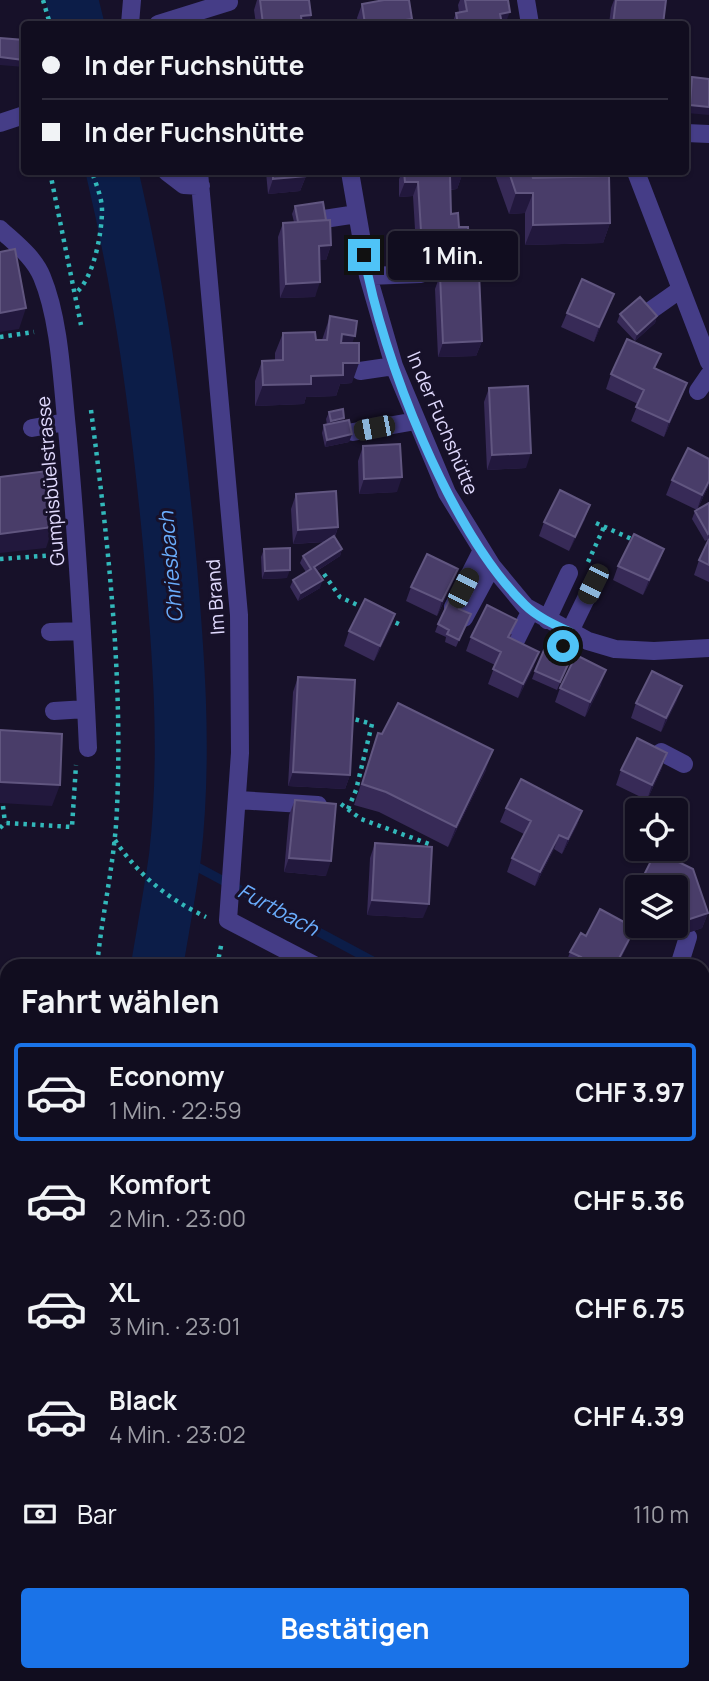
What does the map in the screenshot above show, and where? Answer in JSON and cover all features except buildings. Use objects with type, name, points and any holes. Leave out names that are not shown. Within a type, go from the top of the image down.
[{"type":"street","points":[[130,21],[132,0]]},
{"type":"street","points":[[526,0],[530,21]]},
{"type":"street","points":[[168,21],[229,2]]},
{"type":"street","points":[[0,123],[21,116]]},
{"type":"street","points":[[689,132],[709,134]]},
{"type":"street","points":[[171,175],[184,185],[200,179]]},
{"type":"street","name":"In der Fuchshütte","points":[[350,175],[368,276],[394,366],[447,493],[492,566],[531,610],[570,632],[615,649],[654,651],[709,648]]},
{"type":"street","points":[[637,175],[709,362]]},
{"type":"street","name":"Im Brand","points":[[200,179],[239,615],[237,800],[234,869],[228,920],[303,959]]},
{"type":"street","points":[[324,219],[357,214]]},
{"type":"street","name":"Gumpisbüelstrasse","points":[[0,229],[33,261],[42,275],[54,329],[79,553],[88,748]]},
{"type":"street","points":[[368,276],[421,274]]},
{"type":"street","points":[[647,313],[681,289]]},
{"type":"street","points":[[360,370],[394,366]]},
{"type":"street","points":[[698,391],[709,375]]},
{"type":"street","points":[[353,432],[416,421]]},
{"type":"street","points":[[32,428],[66,422]]},
{"type":"street","points":[[482,550],[458,612],[492,566]]},
{"type":"street","points":[[547,620],[569,573]]},
{"type":"street","points":[[556,660],[593,584]]},
{"type":"street","points":[[510,652],[531,610]]},
{"type":"street","points":[[50,632],[82,631]]},
{"type":"street","points":[[54,711],[86,709]]},
{"type":"street","points":[[661,752],[684,764]]},
{"type":"street","points":[[237,800],[328,805]]},
{"type":"street","points":[[681,959],[688,938]]},
{"type":"path","points":[[43,0],[49,21]]},
{"type":"path","points":[[51,175],[77,292],[85,284],[100,226],[102,208],[93,175]]},
{"type":"path","points":[[0,337],[54,329]]},
{"type":"path","points":[[596,523],[636,541],[634,545]]},
{"type":"path","points":[[592,552],[604,527]]},
{"type":"path","points":[[0,559],[79,553]]},
{"type":"path","points":[[324,573],[341,597],[365,609]]},
{"type":"path","points":[[378,614],[403,626]]},
{"type":"path","points":[[348,809],[356,790],[372,724],[354,719]]},
{"type":"path","points":[[0,828],[5,823],[72,827],[76,760],[88,748]]},
{"type":"path","points":[[3,806],[5,823]]},
{"type":"path","points":[[114,840],[128,859],[159,889],[180,905],[212,920]]},
{"type":"waterway","name":"Chriesbach","points":[[72,0],[77,21]]},
{"type":"waterway","name":"Chriesbach","points":[[113,175],[140,310],[153,403],[169,544],[178,661],[181,739],[179,817],[158,959]]},
{"type":"waterway","name":"Furtbach","points":[[175,855],[369,959]]},
{"type":"route","points":[[364,255],[394,366],[447,493],[492,566],[526,607],[570,632],[563,646]]}]
